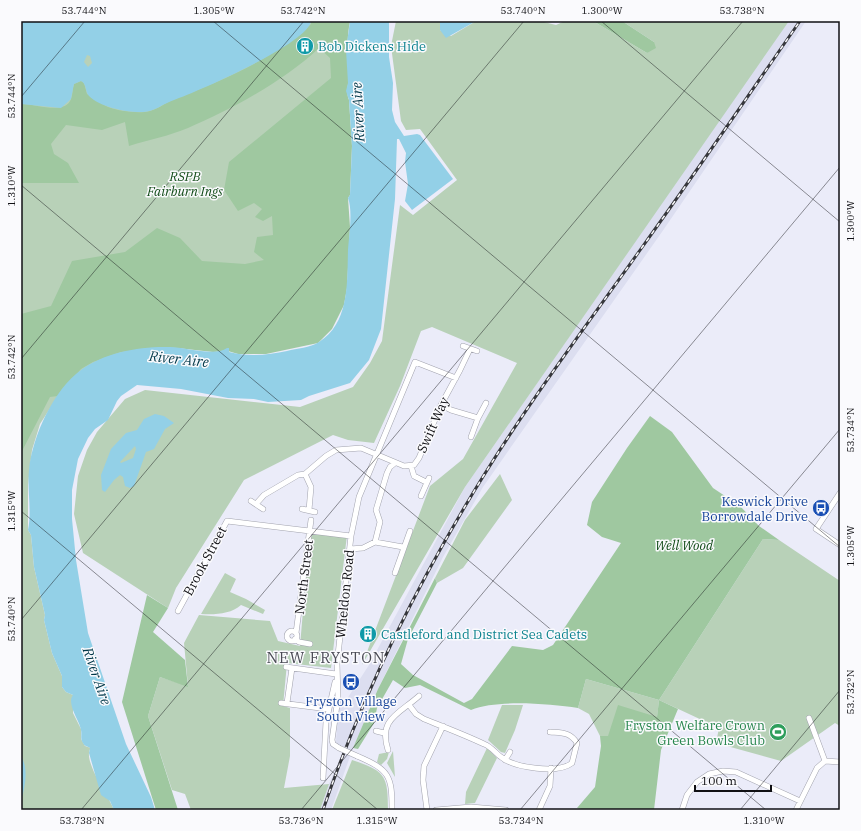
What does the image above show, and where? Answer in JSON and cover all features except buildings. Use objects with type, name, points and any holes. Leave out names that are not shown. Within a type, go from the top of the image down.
[{"type":"street","points":[[463,346],[477,351]]},
{"type":"street","name":"Swift Way","points":[[263,509],[254,502],[298,475],[305,474],[326,456],[336,450],[361,448],[376,453],[395,463],[404,466],[411,466],[419,458],[441,405],[470,349]]},
{"type":"street","name":"Wheldon Road","points":[[392,810],[392,783],[389,777],[371,762],[339,748],[333,744],[332,740],[338,698],[336,676],[351,536],[359,497],[415,362],[456,378]]},
{"type":"street","points":[[471,437],[478,418],[486,403]]},
{"type":"street","points":[[441,405],[451,410],[478,418]]},
{"type":"street","points":[[375,542],[380,522],[376,510],[387,473],[390,467],[395,463]]},
{"type":"street","points":[[411,466],[414,476],[427,480],[421,496]]},
{"type":"street","points":[[305,474],[311,486],[309,510]]},
{"type":"street","points":[[840,493],[816,529],[840,545]]},
{"type":"street","points":[[302,509],[315,512]]},
{"type":"street","name":"North Street","points":[[296,633],[290,631],[287,636],[291,641],[295,639],[296,633],[310,529],[311,520]]},
{"type":"street","name":"Brook Street","points":[[178,611],[227,521],[310,529]]},
{"type":"street","name":"Wheldon Road","points":[[310,529],[351,536]]},
{"type":"street","points":[[395,573],[403,547],[410,531]]},
{"type":"street","points":[[350,549],[363,548],[375,542],[403,547]]},
{"type":"street","points":[[295,639],[299,642],[310,644]]},
{"type":"street","points":[[286,667],[336,676],[328,709],[324,745],[323,778]]},
{"type":"street","points":[[292,668],[284,703],[328,709]]},
{"type":"street","points":[[388,750],[384,733],[387,724],[393,717],[419,696]]},
{"type":"street","points":[[409,705],[416,714],[486,744],[505,760],[537,769],[568,767],[572,763],[577,743],[573,736],[550,732]]},
{"type":"street","points":[[809,718],[825,760]]},
{"type":"street","points":[[427,810],[423,780],[424,766],[442,726]]},
{"type":"street","points":[[376,731],[384,733]]},
{"type":"street","points":[[505,760],[510,752]]},
{"type":"street","points":[[796,810],[816,768],[825,760],[840,762]]},
{"type":"street","points":[[540,810],[550,786],[552,768]]},
{"type":"street","points":[[682,810],[687,795],[697,782],[709,774],[723,771],[736,772],[800,801]]},
{"type":"street","points":[[436,810],[471,807],[506,810]]},
{"type":"shaded area","points":[[788,21],[806,21],[664,229],[483,487],[443,557],[378,689],[353,748],[331,810],[320,810],[329,784],[345,747],[337,744],[336,741],[339,702],[345,702],[369,665],[465,487]]},
{"type":"green space","name":"RSPB Fairburn Ings","points":[[21,21],[350,21],[346,39],[350,182],[183,347],[58,396],[40,424],[32,450],[28,485],[28,530],[31,535],[34,567],[45,615],[44,620],[52,653],[62,676],[62,687],[66,692],[73,695],[73,713],[81,729],[81,739],[85,746],[91,748],[89,753],[90,761],[97,779],[114,810],[21,810]]},
{"type":"green space","points":[[311,21],[350,21],[348,42],[349,75],[347,91],[352,146],[350,195],[348,198],[350,227],[347,288],[344,305],[332,329],[318,343],[266,354],[238,354],[228,351],[213,352],[168,347],[121,352],[93,362],[81,369],[58,396],[50,397],[21,453],[21,314],[51,306],[72,261],[125,252],[157,228],[180,238],[202,261],[245,264],[264,260],[254,252],[257,237],[273,235],[272,216],[263,221],[255,217],[262,209],[254,203],[238,211],[224,190],[229,162],[331,78],[330,58],[319,48],[290,72],[240,103],[181,131],[129,146],[125,122],[102,130],[66,125],[51,144],[54,154],[68,163],[79,183],[21,183],[21,104],[49,108],[62,107],[68,104],[71,99],[74,84],[81,81],[84,83],[87,94],[108,107],[129,112],[150,111],[227,77],[263,59],[296,37],[311,24]]},
{"type":"green space","points":[[396,21],[440,21],[440,30],[451,36],[476,21],[540,21],[556,25],[565,21],[593,21],[647,53],[654,42],[622,21],[789,21],[465,487],[362,665],[430,486],[463,459],[517,363],[432,327],[421,331],[400,386],[374,443],[348,440],[333,435],[244,480],[176,588],[168,608],[83,553],[74,514],[78,476],[87,450],[97,432],[125,399],[145,390],[300,407],[353,387],[370,363],[382,341],[400,205],[413,215],[457,180],[420,129],[406,130],[401,121],[391,46]]},
{"type":"green space","points":[[593,21],[622,21],[654,42],[656,48],[647,53]]},
{"type":"green space","name":"Well Wood","points":[[650,416],[672,432],[713,488],[740,506],[759,526],[779,540],[763,539],[659,700],[586,679],[578,708],[509,703],[495,704],[471,710],[420,685],[405,688],[393,680],[377,708],[374,723],[358,749],[353,748],[378,689],[435,578],[437,583],[408,639],[401,664],[413,675],[464,703],[472,699],[512,646],[543,650],[553,645],[621,543],[602,537],[587,525],[592,502]]},
{"type":"green space","points":[[500,474],[512,500],[463,568],[437,583],[435,578],[465,520]]},
{"type":"green space","points":[[310,529],[347,535],[331,668],[287,663],[283,706],[290,708],[290,756],[284,788],[329,784],[320,810],[191,810],[185,794],[172,790],[148,716],[160,677],[188,686],[184,643],[199,615],[270,621],[278,641],[300,646]]},
{"type":"green space","points":[[763,539],[779,540],[840,581],[840,726],[835,723],[781,761],[716,743],[719,728],[659,700]]},
{"type":"green space","points":[[225,573],[236,579],[230,592],[265,610],[263,614],[241,605],[237,608],[222,613],[201,614]]},
{"type":"green space","points":[[147,595],[168,608],[153,632],[185,660],[188,687],[160,677],[148,716],[178,810],[156,810],[122,702]]},
{"type":"green space","points":[[586,679],[659,700],[657,718],[608,737],[600,736],[589,714],[578,708]]},
{"type":"green space","points":[[659,700],[678,709],[661,750],[654,810],[586,810],[577,808],[595,787],[601,746],[600,736],[608,736],[618,705],[657,717]]},
{"type":"green space","points":[[502,705],[523,705],[515,730],[505,753],[501,752],[488,740]]},
{"type":"green space","points":[[487,748],[497,758],[475,803],[465,804],[466,792]]},
{"type":"green space","points":[[393,751],[395,777],[387,763]]},
{"type":"green space","points":[[389,752],[387,759],[381,765],[377,762],[379,754]]},
{"type":"green space","points":[[352,760],[378,771],[382,776],[387,789],[388,810],[332,810]]},
{"type":"water","points":[[21,21],[311,21],[305,30],[292,42],[273,54],[227,77],[170,101],[151,111],[130,111],[114,108],[100,103],[89,96],[83,82],[81,81],[74,84],[71,99],[61,108],[21,104]],"holes":[[[87,55],[90,56],[92,63],[88,67],[84,62]]]},
{"type":"water","name":"River Aire","points":[[350,21],[389,21],[389,57],[393,83],[392,110],[395,122],[404,136],[420,135],[453,179],[412,210],[405,201],[408,184],[405,162],[406,153],[399,139],[397,139],[395,199],[381,329],[369,360],[350,383],[301,400],[268,402],[254,399],[228,398],[181,389],[137,385],[121,396],[108,420],[95,429],[88,438],[78,459],[72,490],[72,519],[76,560],[88,633],[126,744],[151,797],[155,810],[114,810],[110,801],[101,795],[89,753],[90,748],[84,745],[82,741],[80,726],[72,708],[71,699],[73,695],[66,692],[62,687],[62,676],[52,653],[44,620],[45,615],[34,567],[31,535],[28,530],[30,515],[29,470],[35,443],[53,401],[62,389],[71,378],[81,370],[101,359],[124,351],[159,347],[176,347],[208,352],[222,351],[229,348],[229,352],[236,354],[265,354],[312,346],[329,334],[342,313],[347,288],[350,231],[350,210],[348,198],[350,195],[352,146],[349,100],[346,91],[348,83],[346,50]]},
{"type":"water","points":[[440,21],[476,21],[446,38],[440,30]]},
{"type":"water","points":[[155,414],[164,416],[174,423],[165,429],[154,449],[146,452],[134,486],[130,488],[125,486],[123,477],[120,475],[105,492],[102,490],[101,475],[111,449],[126,433],[137,430],[144,419]],"holes":[[[135,446],[136,449],[133,458],[121,463],[120,462]]]},
{"type":"water","points":[[21,756],[26,772],[21,801]]},
{"type":"railway","points":[[323,810],[356,723],[394,638],[437,555],[484,475],[542,388],[683,190],[800,21]]},
{"type":"place","name":"Bob Dickens Hide","points":[[305,46]]},
{"type":"place","name":"Keswick Drive Borrowdale Drive","points":[[821,508]]},
{"type":"place","name":"Castleford and District Sea Cadets","points":[[368,634]]},
{"type":"place","name":"Fryston Village South View","points":[[351,682]]},
{"type":"place","name":"Fryston Welfare Crown Green Bowls Club","points":[[778,732]]},
{"type":"district","name":"NEW FRYSTON","points":[[326,657]]}]
